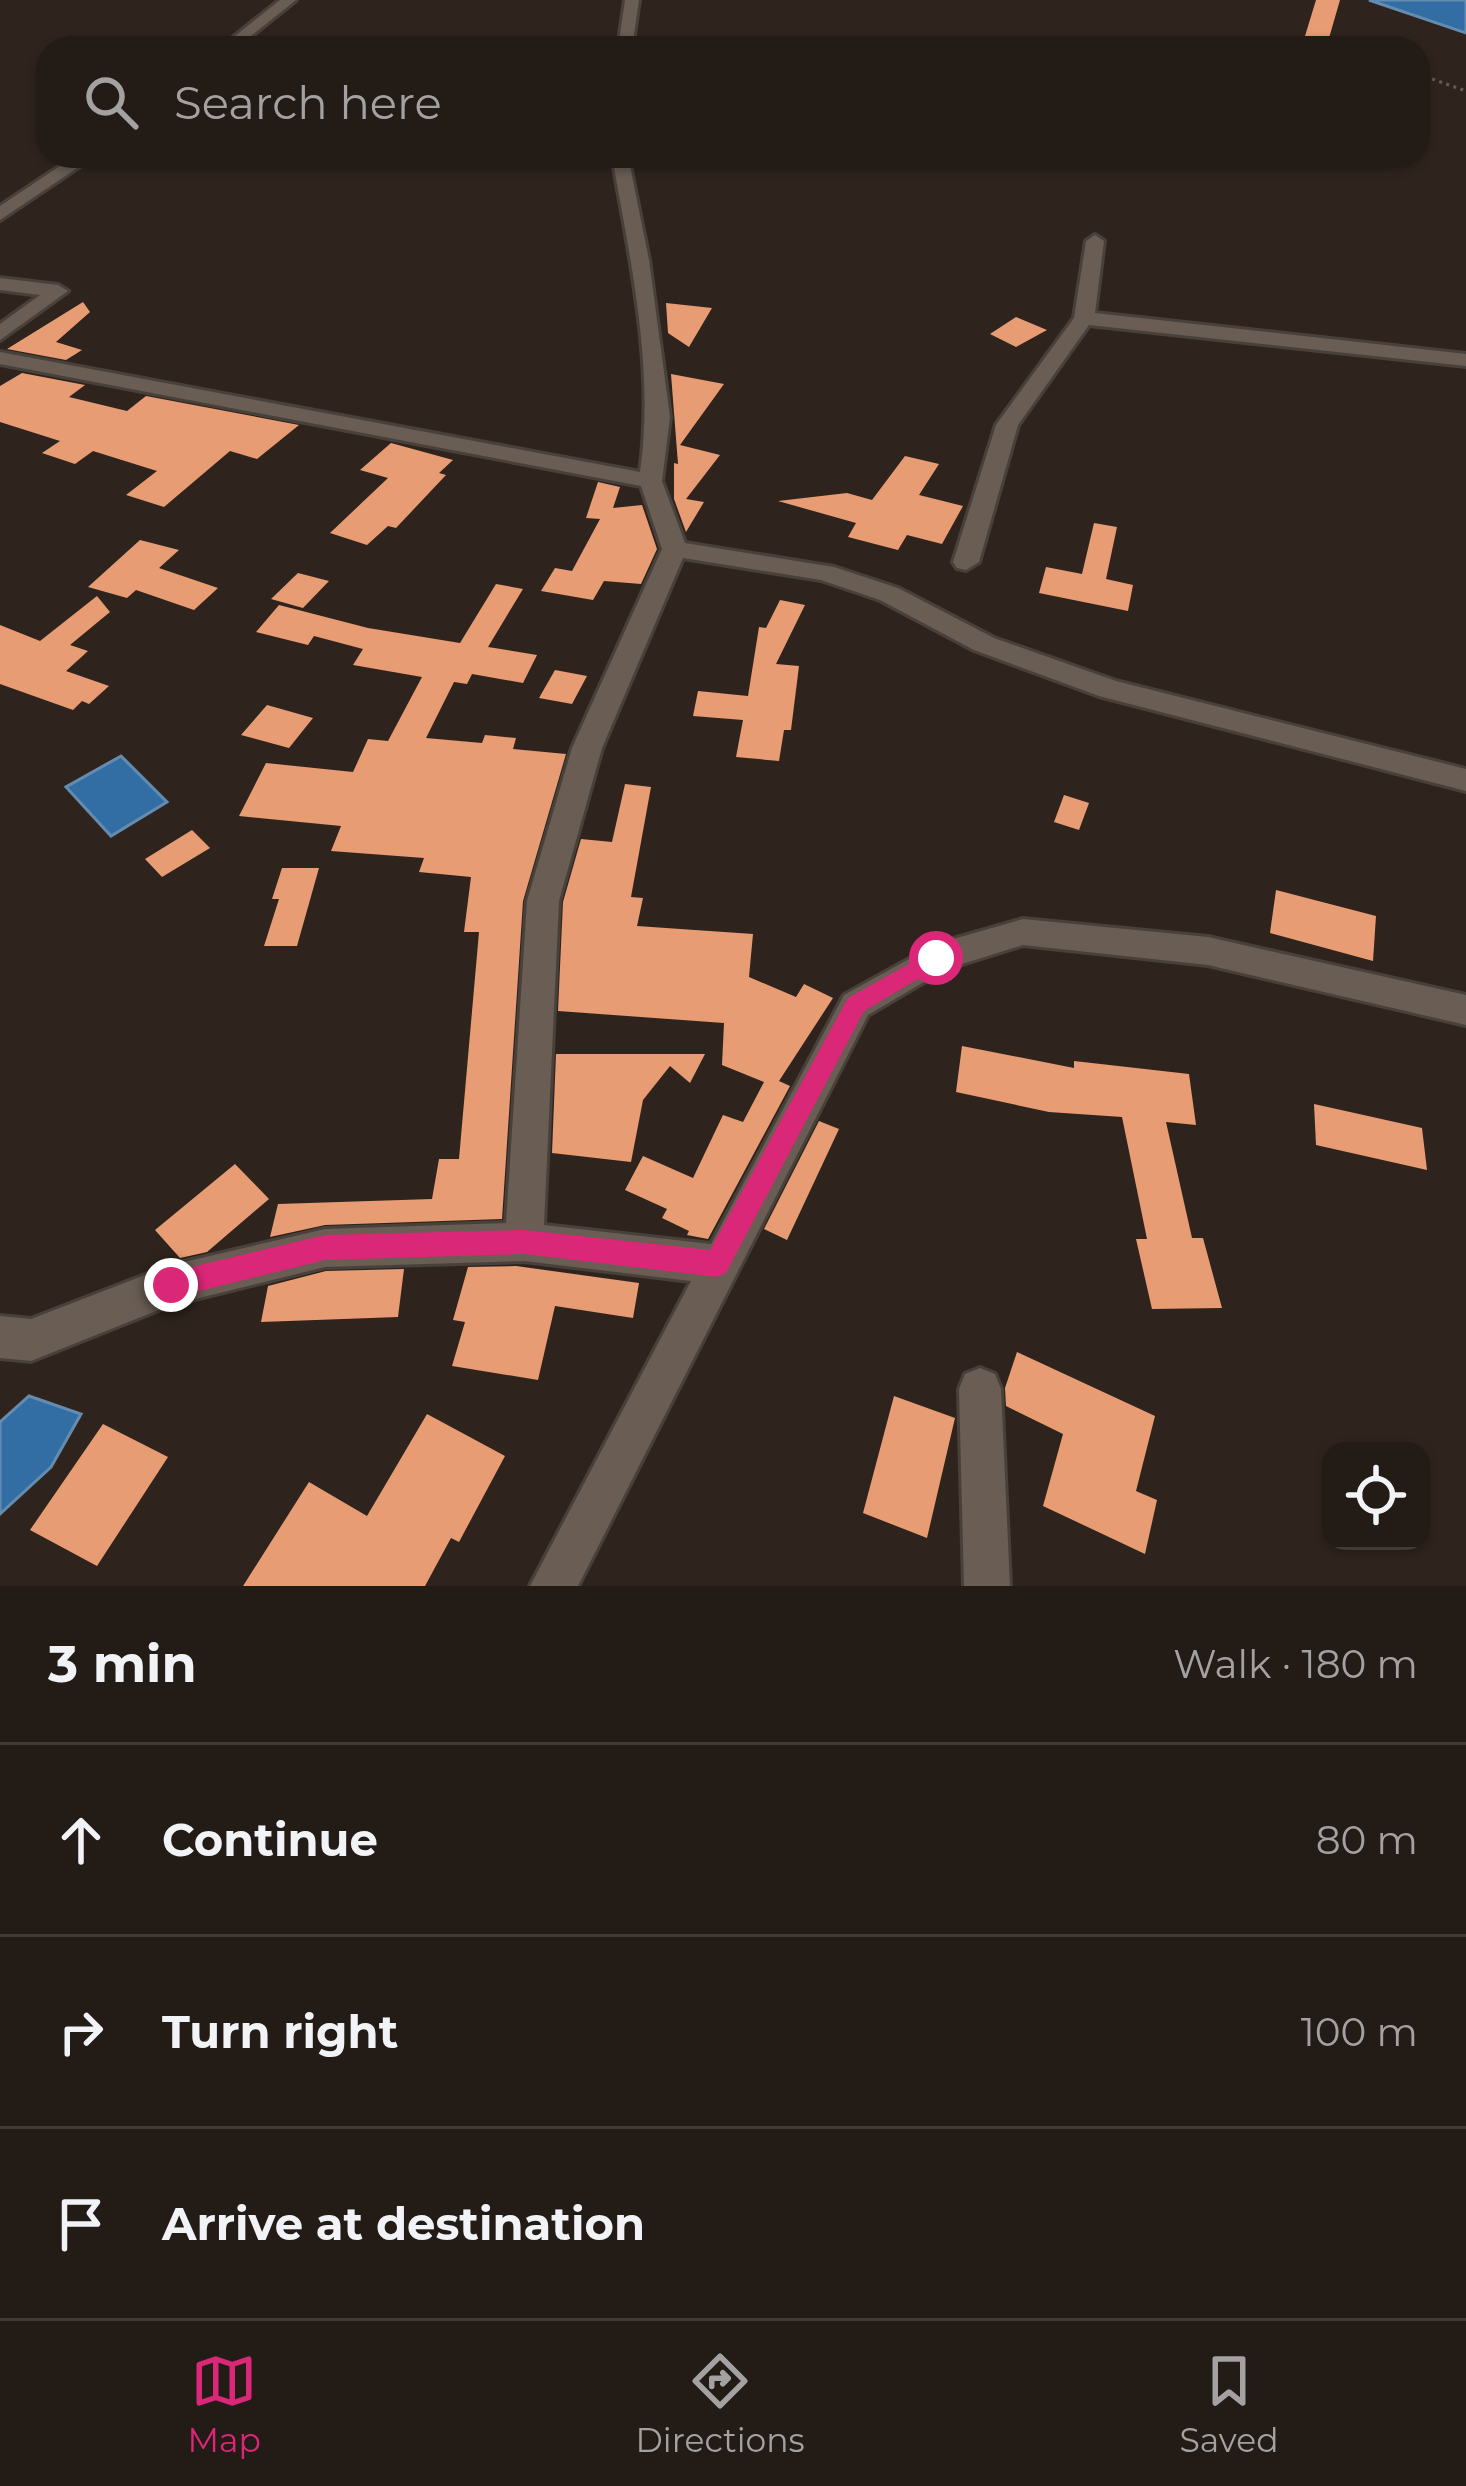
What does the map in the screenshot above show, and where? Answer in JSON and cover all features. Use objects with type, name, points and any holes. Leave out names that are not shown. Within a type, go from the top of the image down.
[{"type":"street","points":[[243,36],[290,0]]},
{"type":"street","points":[[627,36],[632,0]]},
{"type":"street","points":[[0,215],[65,168]]},
{"type":"street","points":[[524,1242],[543,901],[587,748],[674,549],[663,506],[650,482],[659,417],[640,260],[622,168]]},
{"type":"street","points":[[966,562],[1006,425],[1084,318],[1095,241]]},
{"type":"street","points":[[0,284],[58,291],[0,334]]},
{"type":"street","points":[[1084,318],[1466,360]]},
{"type":"street","points":[[0,358],[650,482]]},
{"type":"street","points":[[674,549],[825,573],[889,594],[984,644],[1109,689],[1466,780]]},
{"type":"street","points":[[553,1586],[856,1004],[936,958],[1023,932],[1208,952],[1466,1010]]},
{"type":"street","points":[[0,1337],[31,1340],[171,1285],[325,1248],[524,1242],[717,1264]]},
{"type":"street","points":[[980,1389],[986,1586]]},
{"type":"path","points":[[1430,78],[1466,91]]},
{"type":"water","points":[[1369,0],[1466,0],[1466,33]]},
{"type":"water","points":[[121,756],[167,802],[111,836],[66,787]]},
{"type":"water","points":[[29,1396],[81,1414],[51,1467],[0,1514],[0,1422]]},
{"type":"building","points":[[1316,0],[1340,0],[1330,36],[1305,36]]},
{"type":"building","points":[[83,302],[90,312],[56,342],[82,350],[66,360],[7,349]]},
{"type":"building","points":[[666,303],[712,308],[689,347],[668,333]]},
{"type":"building","points":[[1016,317],[1047,330],[1016,347],[990,334]]},
{"type":"building","points":[[22,373],[85,385],[69,397],[127,411],[146,396],[299,425],[257,459],[230,451],[164,507],[126,495],[157,471],[93,451],[75,464],[42,453],[60,441],[0,422],[0,386]]},
{"type":"building","points":[[671,374],[724,384],[680,445],[720,455],[686,499],[704,502],[686,532],[674,499],[674,463],[678,464]]},
{"type":"building","points":[[391,443],[453,460],[439,473],[446,475],[396,528],[388,526],[367,545],[330,533],[388,478],[360,470]]},
{"type":"building","points":[[905,456],[939,464],[919,495],[963,506],[942,544],[907,535],[898,550],[848,537],[856,523],[778,501],[847,493],[872,500]]},
{"type":"building","points":[[598,482],[620,487],[613,508],[642,505],[657,549],[641,584],[604,581],[593,600],[541,591],[555,568],[572,571],[600,519],[586,518]]},
{"type":"building","points":[[1094,523],[1117,527],[1106,579],[1133,585],[1128,611],[1039,593],[1046,567],[1082,574]]},
{"type":"building","points":[[140,540],[179,550],[159,568],[218,588],[194,610],[136,590],[127,598],[88,587]]},
{"type":"building","points":[[298,573],[329,581],[303,608],[271,599]]},
{"type":"building","points":[[496,584],[523,589],[488,647],[537,655],[523,683],[472,674],[467,684],[454,682],[426,738],[482,743],[485,735],[516,738],[513,749],[566,754],[523,901],[502,1219],[325,1225],[270,1237],[278,1204],[432,1199],[439,1159],[459,1159],[479,932],[464,932],[471,877],[419,872],[424,858],[331,851],[341,826],[239,816],[266,763],[353,772],[368,739],[388,741],[422,677],[353,665],[363,649],[314,636],[308,645],[256,632],[279,605],[368,628],[460,643]]},
{"type":"building","points":[[97,596],[110,612],[70,645],[88,651],[66,671],[109,686],[89,704],[82,701],[73,710],[0,684],[0,625],[40,641]]},
{"type":"building","points":[[780,600],[805,605],[776,664],[799,666],[791,730],[784,730],[779,761],[736,757],[743,720],[693,716],[698,691],[748,696],[759,627],[766,628]]},
{"type":"building","points":[[555,670],[587,676],[572,704],[539,698]]},
{"type":"building","points":[[267,705],[313,718],[289,748],[241,735]]},
{"type":"building","points":[[625,784],[651,787],[631,897],[643,898],[637,926],[753,934],[749,977],[796,997],[804,984],[833,998],[779,1081],[790,1086],[708,1239],[687,1235],[689,1231],[662,1218],[667,1209],[625,1190],[643,1156],[693,1178],[723,1115],[743,1122],[764,1082],[722,1065],[724,1023],[558,1011],[563,902],[581,839],[612,842]]},
{"type":"building","points":[[1064,795],[1089,803],[1079,830],[1054,822]]},
{"type":"building","points":[[192,830],[210,848],[162,877],[145,859]]},
{"type":"building","points":[[282,868],[319,868],[297,946],[264,946],[279,899],[272,899]]},
{"type":"building","points":[[1276,890],[1376,916],[1373,961],[1270,933]]},
{"type":"building","points":[[962,1046],[1074,1068],[1074,1061],[1189,1074],[1196,1125],[1166,1122],[1192,1238],[1203,1238],[1222,1308],[1152,1309],[1136,1239],[1147,1239],[1122,1117],[1049,1112],[956,1092]]},
{"type":"building","points":[[556,1054],[705,1054],[690,1083],[670,1066],[643,1100],[631,1162],[552,1153]]},
{"type":"building","points":[[1314,1104],[1422,1128],[1427,1170],[1316,1145]]},
{"type":"building","points":[[819,1121],[839,1129],[787,1240],[764,1229]]},
{"type":"building","points":[[235,1164],[269,1199],[207,1252],[180,1258],[155,1230]]},
{"type":"building","points":[[516,1266],[639,1283],[633,1318],[555,1306],[538,1380],[452,1366],[465,1322],[453,1320],[468,1267]]},
{"type":"building","points":[[404,1269],[398,1317],[261,1322],[268,1286],[326,1271]]},
{"type":"building","points":[[1017,1352],[1155,1416],[1136,1491],[1157,1500],[1145,1554],[1043,1506],[1063,1434],[1006,1406],[1005,1388]]},
{"type":"building","points":[[894,1396],[955,1418],[927,1538],[863,1513]]},
{"type":"building","points":[[427,1414],[505,1456],[459,1542],[451,1538],[425,1586],[243,1586],[309,1482],[367,1516]]},
{"type":"building","points":[[103,1424],[168,1457],[97,1566],[30,1530]]},
{"type":"route","points":[[171,1285],[325,1248],[524,1242],[717,1264],[856,1004],[936,958]]}]
